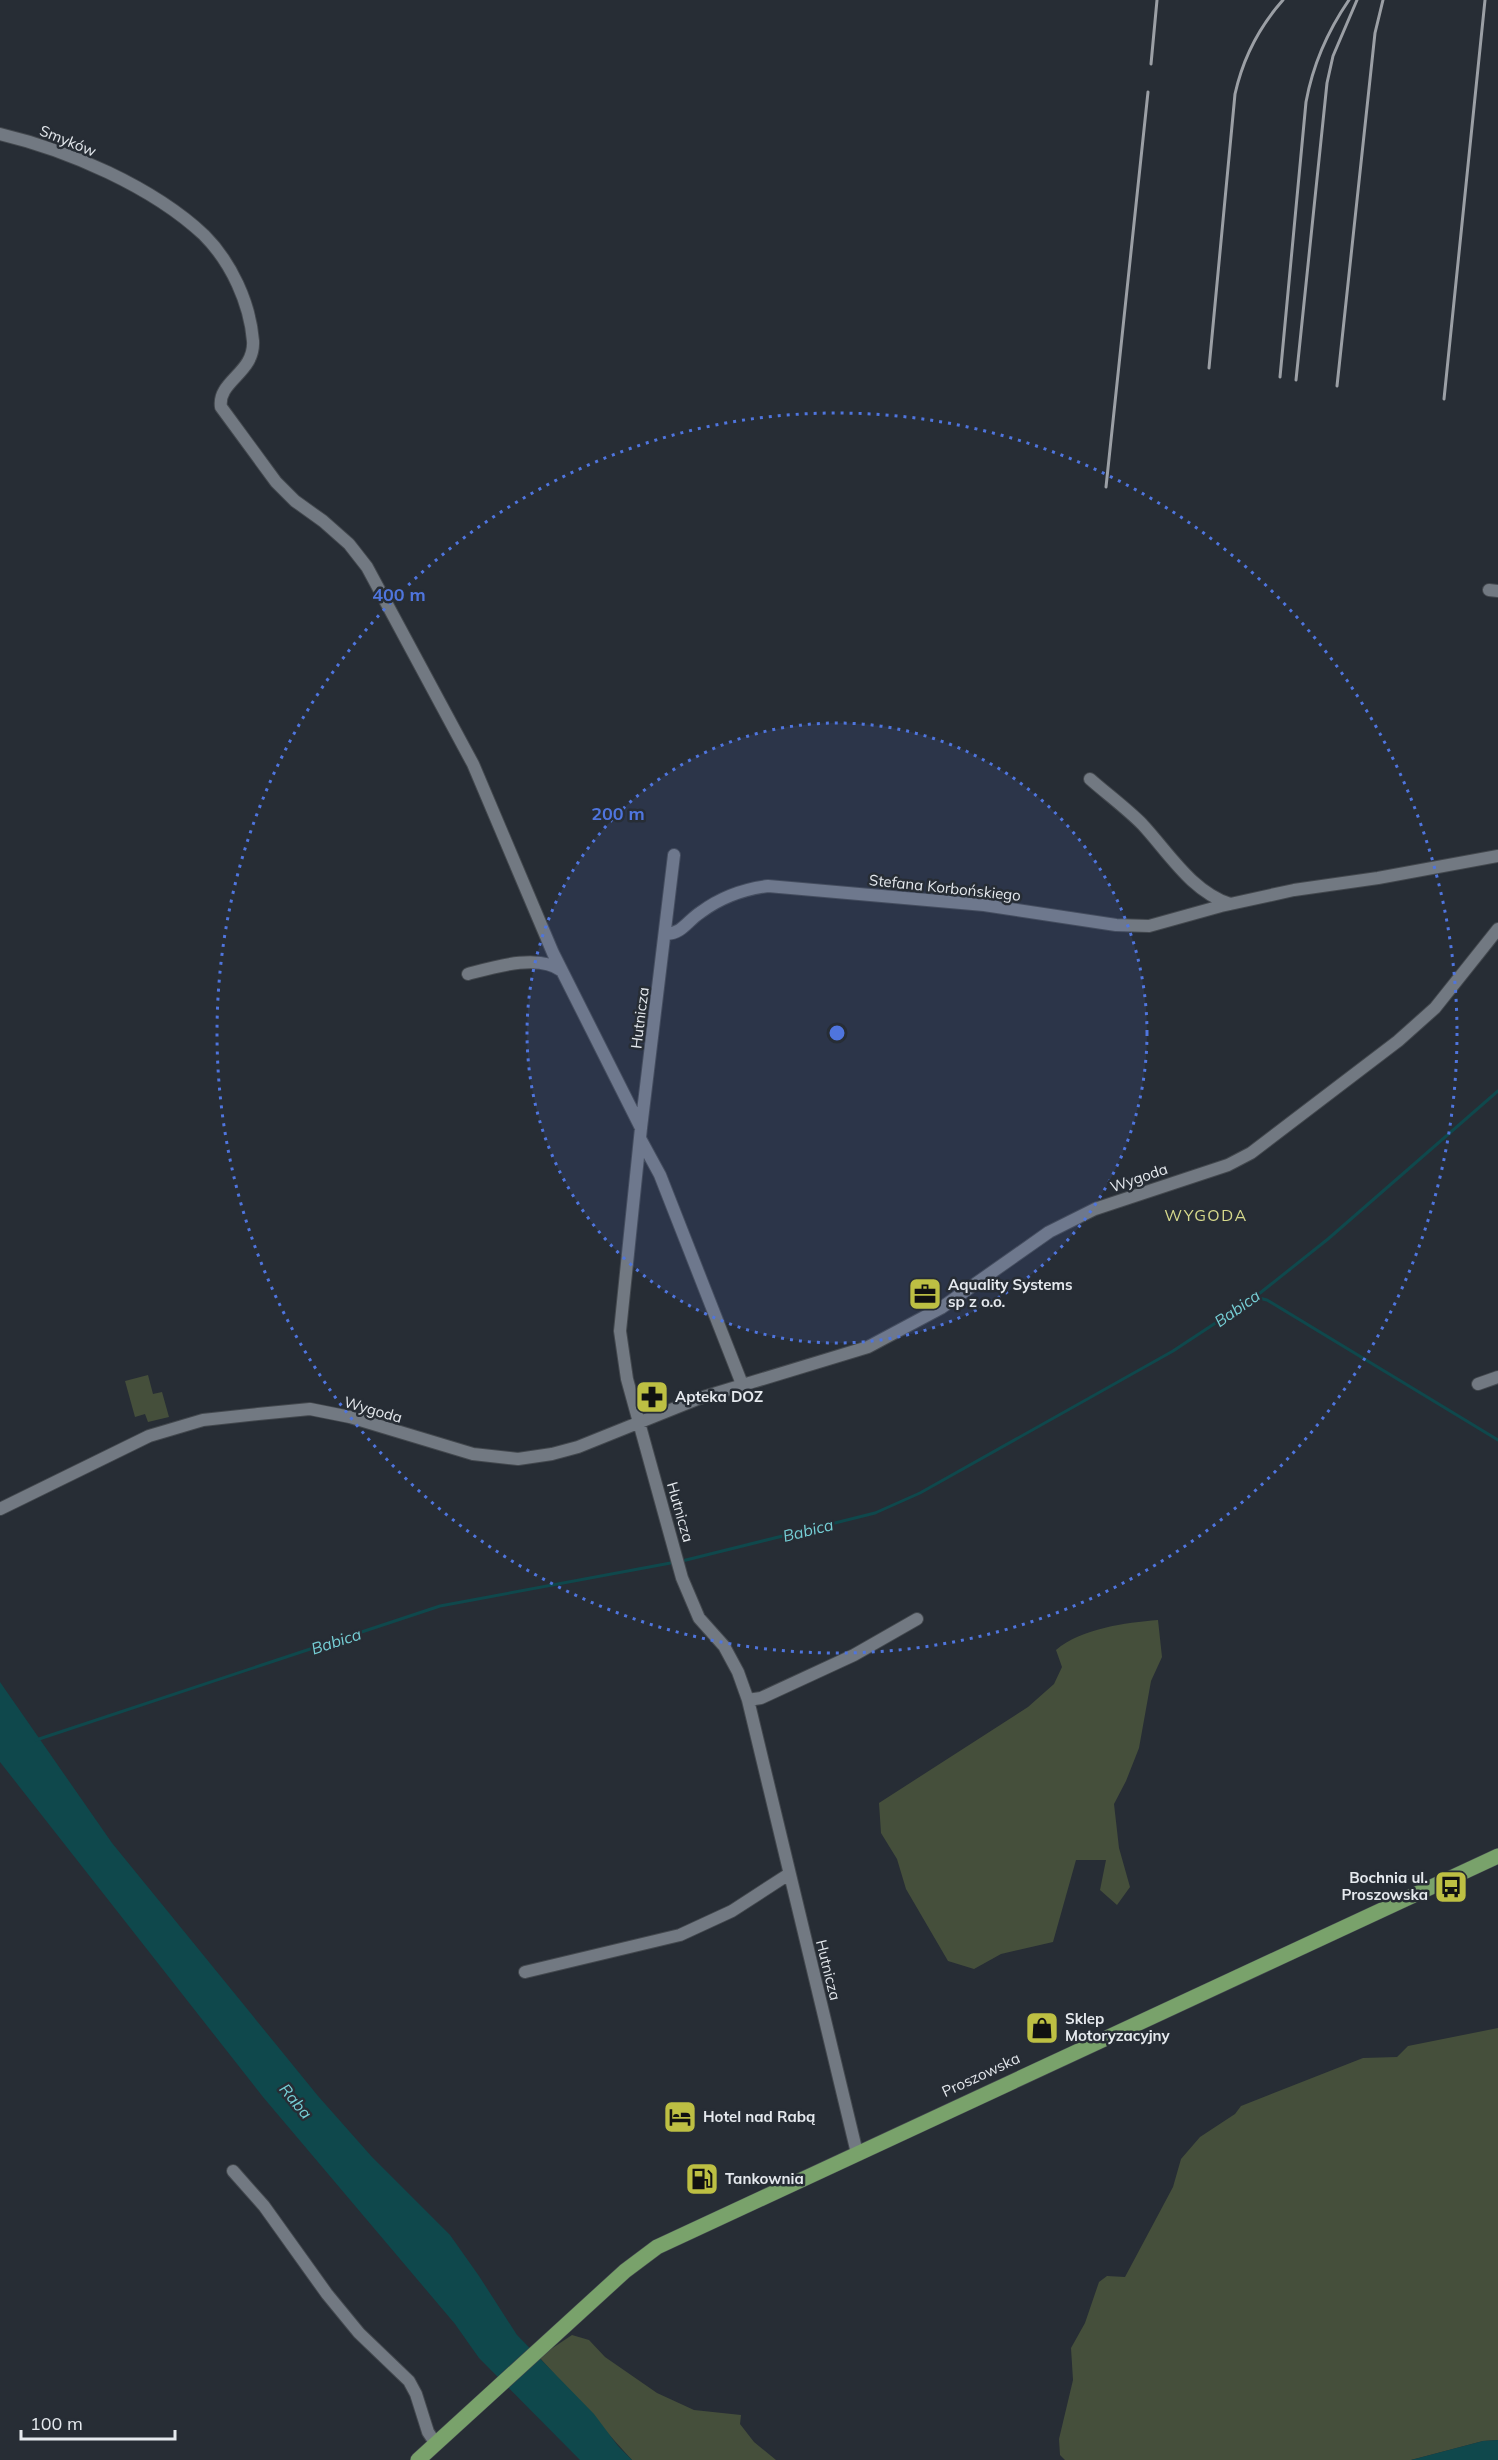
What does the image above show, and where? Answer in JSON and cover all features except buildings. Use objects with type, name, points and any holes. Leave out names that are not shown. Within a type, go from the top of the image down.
[{"type":"main road","name":"Proszowska","points":[[418,2460],[625,2271],[657,2247],[1498,1856]]},
{"type":"street","name":"Smyków","points":[[0,135],[27,141],[123,181],[187,221],[205,237],[233,274],[247,305],[253,343],[246,367],[222,391],[219,399],[220,407],[276,482],[295,501],[349,544],[367,567],[473,764],[539,922],[641,1134]]},
{"type":"street","points":[[1090,779],[1140,822],[1188,877],[1206,893],[1231,904]]},
{"type":"street","name":"Hutnicza","points":[[674,855],[620,1331],[627,1379],[682,1578],[699,1618],[724,1646],[738,1672],[748,1701],[857,2153]]},
{"type":"street","name":"Stefana Korbońskiego","points":[[666,934],[677,933],[701,912],[746,889],[768,886],[984,905],[1116,925],[1149,926],[1294,890],[1377,878],[1498,856]]},
{"type":"street","name":"Wygoda","points":[[0,1509],[133,1443],[203,1420],[310,1409],[350,1417],[473,1454],[518,1459],[578,1447],[638,1422],[742,1384],[868,1347],[941,1308],[1049,1233],[1095,1209],[1228,1165],[1251,1153],[1398,1041],[1435,1008],[1498,929]]},
{"type":"street","points":[[468,974],[505,964],[544,963],[554,965],[563,972]]},
{"type":"street","points":[[641,1134],[660,1175],[742,1384]]},
{"type":"street","points":[[1478,1384],[1498,1377]]},
{"type":"street","points":[[748,1701],[761,1698],[854,1655],[917,1619]]},
{"type":"street","points":[[525,1972],[638,1947],[680,1935],[732,1911],[789,1874]]},
{"type":"street","points":[[233,2171],[264,2206],[327,2294],[359,2333],[409,2381],[416,2394],[428,2432],[436,2444]]},
{"type":"green space","points":[[148,1375],[153,1394],[162,1392],[169,1417],[148,1422],[145,1414],[135,1417],[125,1381]]},
{"type":"green space","points":[[1158,1620],[1162,1657],[1151,1681],[1139,1748],[1114,1804],[1119,1848],[1130,1887],[1117,1905],[1100,1890],[1106,1860],[1076,1860],[1053,1942],[1001,1954],[974,1969],[948,1961],[906,1889],[897,1859],[881,1833],[879,1803],[1028,1707],[1054,1684],[1062,1667],[1056,1650],[1066,1643],[1078,1636],[1104,1628]]},
{"type":"green space","points":[[1498,2028],[1498,2440],[1483,2441],[1411,2460],[1065,2460],[1060,2455],[1059,2439],[1073,2380],[1071,2348],[1085,2323],[1099,2282],[1107,2276],[1125,2277],[1173,2187],[1181,2159],[1200,2137],[1235,2114],[1241,2106],[1363,2058],[1397,2057],[1408,2046]]},
{"type":"green space","points":[[572,2335],[589,2340],[605,2357],[657,2393],[694,2410],[741,2415],[740,2424],[754,2442],[776,2460],[632,2460],[539,2357]]},
{"type":"water","name":"Raba","points":[[0,1682],[112,1843],[318,2096],[372,2157],[450,2235],[517,2335],[594,2414],[618,2446],[632,2460],[580,2460],[479,2358],[455,2324],[263,2097],[0,1762]]},
{"type":"water","points":[[1498,2440],[1498,2460],[1411,2460],[1483,2441]]},
{"type":"waterway","name":"Babica","points":[[682,1561],[875,1513],[920,1493],[1173,1351],[1255,1297],[1328,1239],[1498,1091]]},
{"type":"waterway","points":[[1255,1297],[1267,1300],[1498,1440]]},
{"type":"waterway","name":"Babica","points":[[36,1740],[440,1606],[676,1562]]},
{"type":"railway","points":[[1151,64],[1157,0]]},
{"type":"railway","points":[[1209,368],[1235,94],[1242,68],[1253,44],[1266,21],[1283,0]]},
{"type":"railway","points":[[1280,377],[1306,102],[1322,49],[1349,0]]},
{"type":"railway","points":[[1296,380],[1327,83],[1333,56],[1357,0]]},
{"type":"railway","points":[[1337,386],[1375,33],[1383,0]]},
{"type":"railway","points":[[1444,399],[1485,0]]},
{"type":"railway","points":[[1106,487],[1148,92]]},
{"type":"place","name":"Aquality Systems sp z o.o.","points":[[925,1294]]},
{"type":"place","name":"Apteka DOZ","points":[[652,1397]]},
{"type":"place","name":"Bochnia ul. Proszowska","points":[[1451,1887]]},
{"type":"place","name":"Sklep Motoryzacyjny","points":[[1042,2028]]},
{"type":"place","name":"Hotel nad Rabą","points":[[680,2117]]},
{"type":"place","name":"Tankownia","points":[[702,2179]]},
{"type":"district","name":"WYGODA","points":[[1206,1215]]}]
